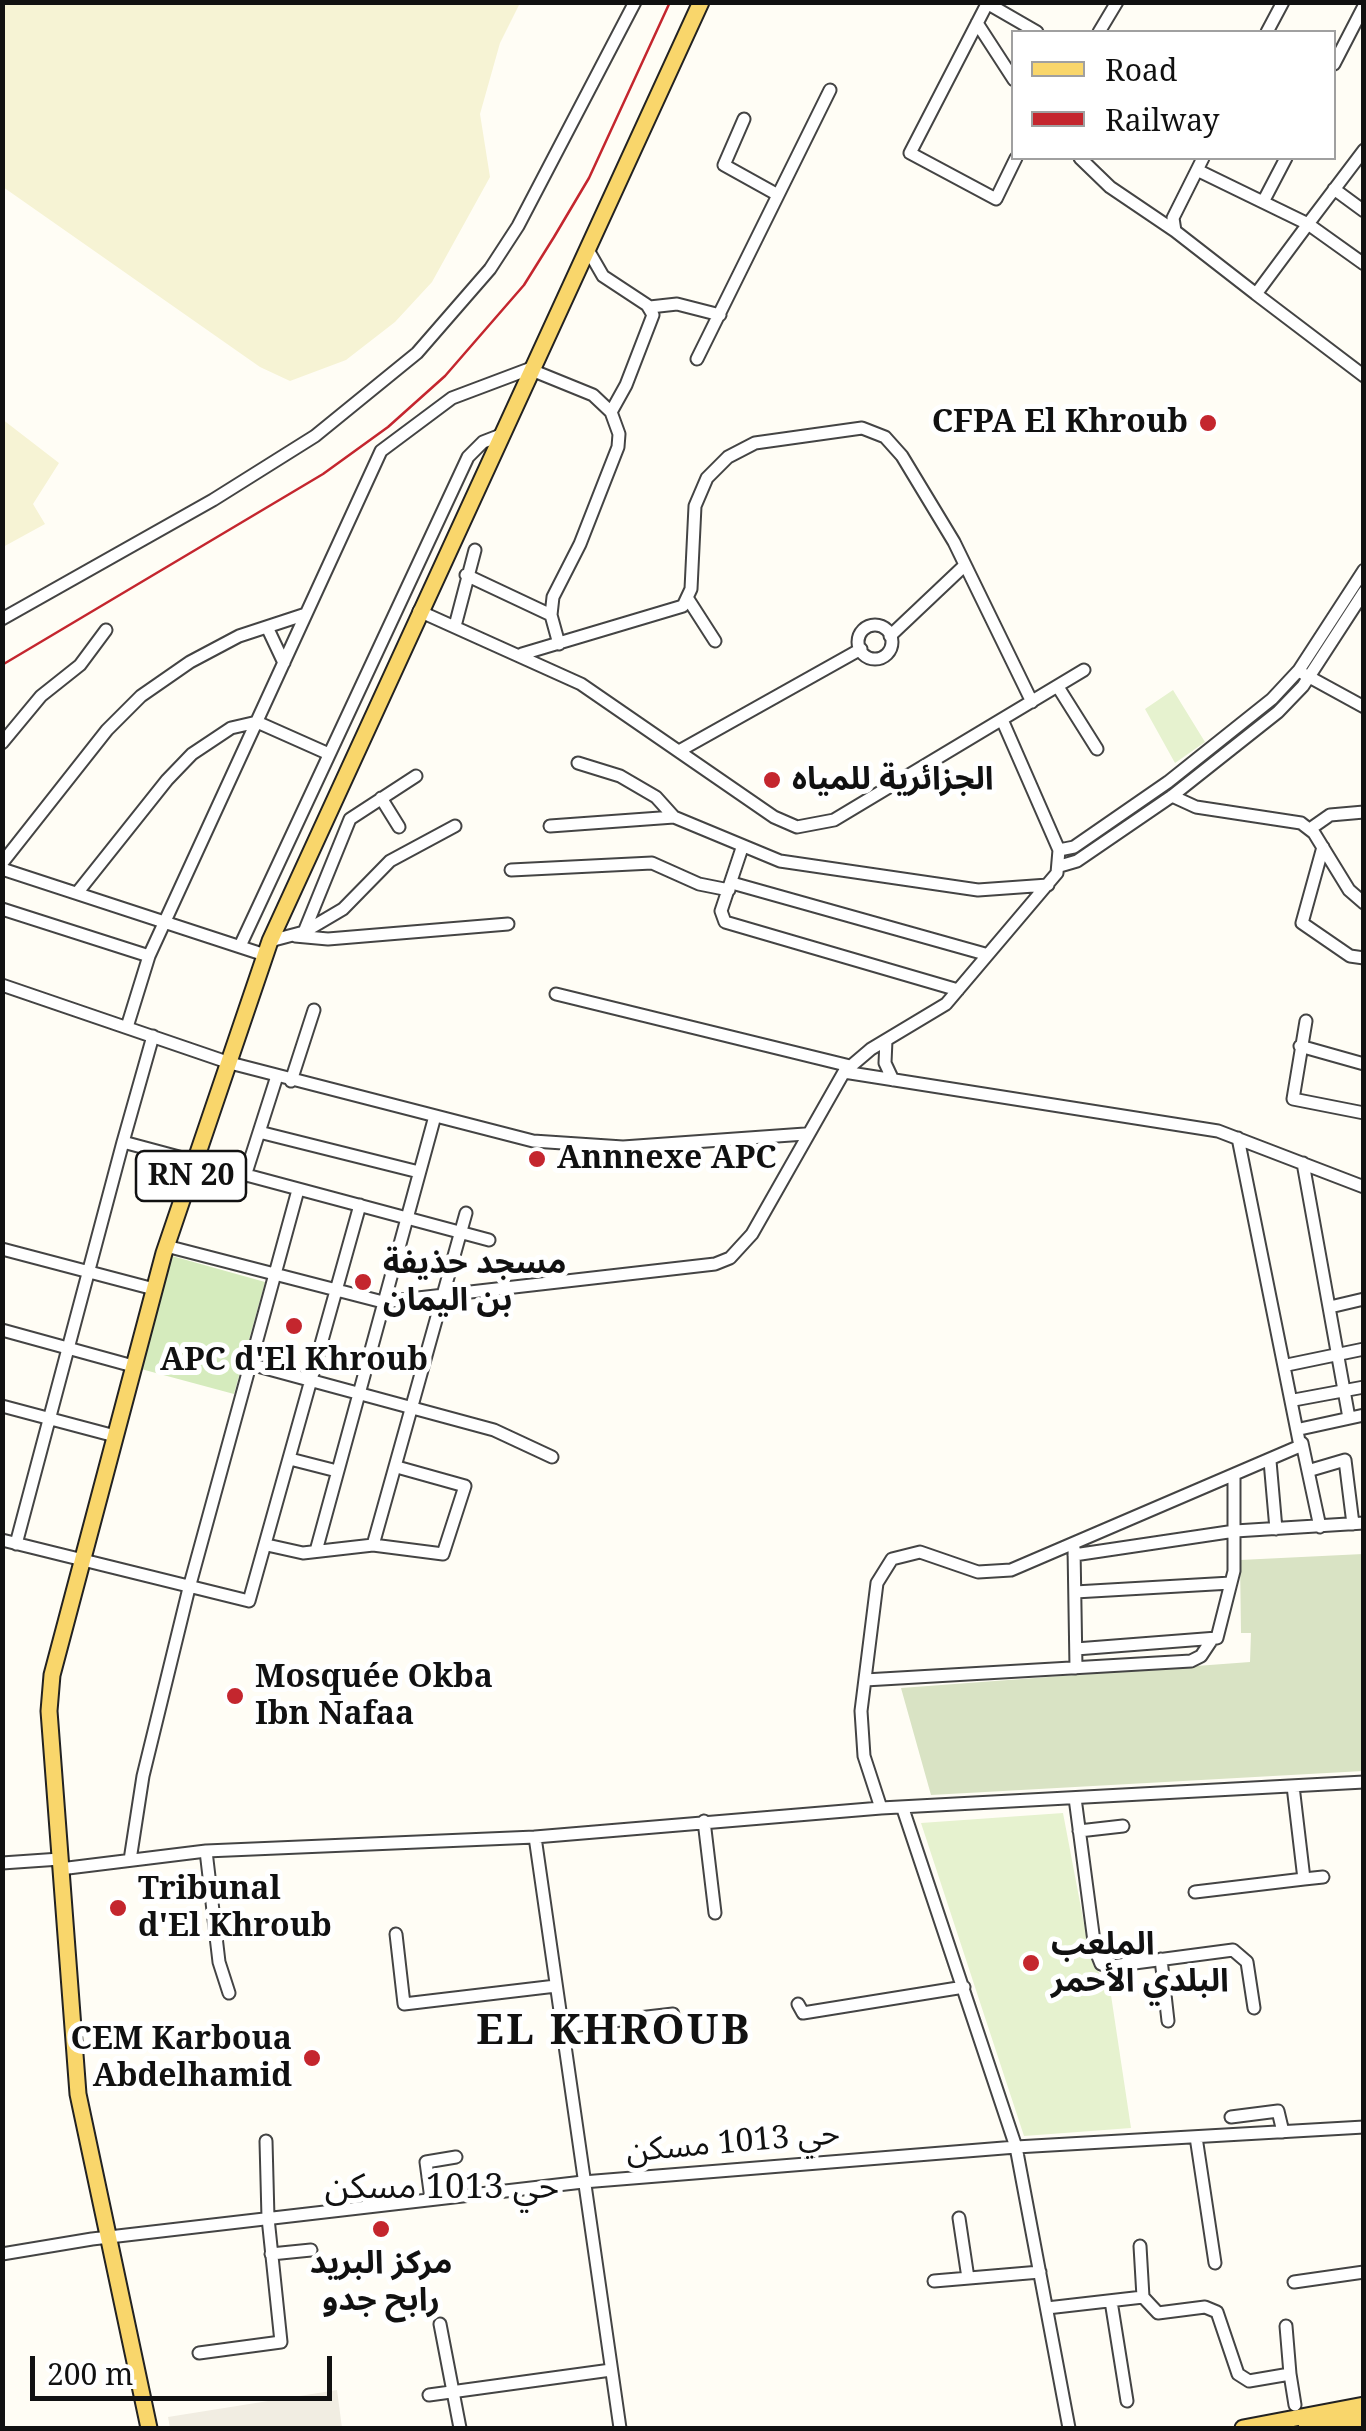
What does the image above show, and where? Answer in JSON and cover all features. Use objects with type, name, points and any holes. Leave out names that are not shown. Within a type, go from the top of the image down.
[{"type":"main road","name":"RN 20","points":[[149,2428],[78,2094],[49,1710],[52,1674],[166,1246],[268,948],[701,2]]},
{"type":"main road","points":[[416,572],[434,579]]},
{"type":"main road","points":[[1243,2428],[1364,2405]]},
{"type":"main road","points":[[1306,2428],[1364,2418]]},
{"type":"street","points":[[2,619],[213,500],[315,436],[418,354],[490,269],[518,226],[635,2]]},
{"type":"street","points":[[1100,30],[1117,2]]},
{"type":"street","points":[[1268,30],[1283,2]]},
{"type":"street","points":[[1015,160],[996,199],[910,153],[986,3],[1033,30]]},
{"type":"street","points":[[1336,60],[1364,6]]},
{"type":"street","points":[[976,23],[1011,76]]},
{"type":"street","points":[[697,359],[830,90]]},
{"type":"street","points":[[744,118],[724,165],[778,195]]},
{"type":"street","points":[[1256,294],[1364,150]]},
{"type":"street","points":[[1082,160],[1110,187],[1176,230],[1364,376]]},
{"type":"street","points":[[1263,202],[1285,160]]},
{"type":"street","points":[[1176,230],[1173,218],[1200,164],[1308,224],[1364,264]]},
{"type":"street","points":[[1334,189],[1364,211]]},
{"type":"street","points":[[588,250],[610,283],[650,308],[678,304],[720,316]]},
{"type":"street","points":[[611,412],[652,322],[650,308]]},
{"type":"street","points":[[127,1027],[149,956],[381,451],[452,398],[533,369],[593,395],[611,412],[618,446],[576,553],[553,597],[552,615],[559,644]]},
{"type":"street","points":[[715,641],[688,598],[695,506],[716,466],[756,444],[850,427],[874,431],[894,446],[946,528],[1032,702]]},
{"type":"street","points":[[240,946],[468,457],[482,442],[500,435]]},
{"type":"street","points":[[455,626],[475,550]]},
{"type":"street","points":[[890,636],[964,566]]},
{"type":"street","points":[[1059,850],[1074,847],[1168,782],[1304,674],[1364,570]]},
{"type":"street","points":[[466,575],[552,615]]},
{"type":"street","points":[[1060,866],[1077,861],[1172,796],[1278,712],[1364,592]]},
{"type":"street","points":[[522,654],[674,611],[688,598]]},
{"type":"street","points":[[419,611],[522,654],[580,684],[774,817],[810,827],[834,820],[1084,670]]},
{"type":"street","points":[[306,614],[190,662],[123,712],[2,866],[240,946],[268,948],[350,905],[390,860],[455,826]]},
{"type":"street","points":[[884,625],[893,647],[872,659],[861,650],[857,637],[884,625]]},
{"type":"street","points":[[267,627],[284,663]]},
{"type":"street","points":[[2,743],[41,696],[80,665],[106,630]]},
{"type":"street","points":[[679,751],[861,650]]},
{"type":"street","points":[[1304,674],[1364,707]]},
{"type":"street","points":[[1058,687],[1098,749]]},
{"type":"street","points":[[77,893],[142,808],[192,754],[231,728],[257,722],[329,754]]},
{"type":"street","points":[[166,1246],[335,1293],[383,1302],[714,1264],[730,1258],[752,1234],[805,1134],[847,1069],[886,1040],[928,1018],[958,990],[1060,866],[1059,850],[1003,722]]},
{"type":"street","points":[[578,763],[620,776],[656,798],[674,818]]},
{"type":"street","points":[[299,934],[347,824],[416,776]]},
{"type":"street","points":[[1172,796],[1206,809],[1290,819],[1310,830],[1349,890],[1364,903]]},
{"type":"street","points":[[381,798],[399,828]]},
{"type":"street","points":[[1310,830],[1330,815],[1364,812]]},
{"type":"street","points":[[550,826],[674,818],[696,823],[742,848],[780,861],[978,890],[1048,885]]},
{"type":"street","points":[[1323,847],[1302,924],[1350,956],[1364,958]]},
{"type":"street","points":[[742,848],[721,914],[728,924],[958,990]]},
{"type":"street","points":[[510,870],[652,863],[699,884],[731,886],[985,954]]},
{"type":"street","points":[[2,910],[149,956]]},
{"type":"street","points":[[299,934],[320,940],[508,924]]},
{"type":"street","points":[[2,985],[230,1063],[511,1136],[578,1146],[646,1146],[805,1134]]},
{"type":"street","points":[[556,994],[893,1080],[1238,1138],[1364,1187]]},
{"type":"street","points":[[291,1080],[314,1010]]},
{"type":"street","points":[[1306,1020],[1292,1098],[1364,1113]]},
{"type":"street","points":[[153,1036],[51,1418],[9,1542],[250,1601],[360,1206]]},
{"type":"street","points":[[886,1040],[886,1063],[893,1080]]},
{"type":"street","points":[[1300,1046],[1364,1064]]},
{"type":"street","points":[[244,1176],[277,1076]]},
{"type":"street","points":[[316,1550],[435,1116]]},
{"type":"street","points":[[259,1132],[420,1172]]},
{"type":"street","points":[[1238,1138],[1320,1527]]},
{"type":"street","points":[[123,1142],[488,1240]]},
{"type":"street","points":[[1303,1163],[1349,1418]]},
{"type":"street","points":[[130,1860],[144,1776],[189,1588],[298,1190]]},
{"type":"street","points":[[373,1546],[466,1213]]},
{"type":"street","points":[[2,1250],[154,1289]]},
{"type":"street","points":[[1330,1306],[1364,1299]]},
{"type":"street","points":[[2,1330],[134,1366]]},
{"type":"street","points":[[1287,1365],[1364,1349]]},
{"type":"street","points":[[250,1364],[512,1436],[552,1457]]},
{"type":"street","points":[[1294,1400],[1364,1387]]},
{"type":"street","points":[[2,1406],[114,1436]]},
{"type":"street","points":[[1300,1429],[1364,1415]]},
{"type":"street","points":[[881,1808],[862,1741],[877,1583],[892,1558],[920,1552],[989,1573],[1011,1570],[1074,1549],[1302,1443]]},
{"type":"street","points":[[290,1459],[337,1470]]},
{"type":"street","points":[[1270,1460],[1276,1529]]},
{"type":"street","points":[[1074,1549],[1236,1530],[1358,1523],[1357,1493],[1345,1460],[1311,1470]]},
{"type":"street","points":[[267,1545],[302,1554],[373,1546],[443,1554],[465,1486],[397,1467]]},
{"type":"street","points":[[865,1680],[1191,1661],[1201,1656],[1221,1631],[1232,1583],[1236,1530],[1234,1476]]},
{"type":"street","points":[[1074,1549],[1076,1668]]},
{"type":"street","points":[[1075,1592],[1232,1583]]},
{"type":"street","points":[[1076,1649],[1211,1640]]},
{"type":"street","points":[[2,1863],[60,1864],[206,1851],[536,1837],[881,1808],[1364,1782]]},
{"type":"street","points":[[1293,1786],[1304,1879]]},
{"type":"street","points":[[1075,1798],[1095,1949],[1101,1964],[1234,1950],[1247,1962],[1254,2008]]},
{"type":"street","points":[[904,1809],[1016,2129],[1016,2147],[1069,2428]]},
{"type":"street","points":[[704,1821],[715,1913]]},
{"type":"street","points":[[1080,1831],[1124,1826]]},
{"type":"street","points":[[536,1837],[582,2182],[620,2428]]},
{"type":"street","points":[[206,1851],[220,1962],[229,1993]]},
{"type":"street","points":[[1195,1892],[1322,1877]]},
{"type":"street","points":[[396,1934],[404,2004],[556,1986]]},
{"type":"street","points":[[1161,1960],[1168,2021]]},
{"type":"street","points":[[798,2004],[802,2013],[964,1987]]},
{"type":"street","points":[[562,2027],[672,2014]]},
{"type":"street","points":[[1231,2117],[1278,2111],[1282,2132]]},
{"type":"street","name":"حي 1013 مسكن","points":[[2,2254],[582,2182],[1016,2147],[1364,2127]]},
{"type":"street","points":[[1196,2137],[1215,2263]]},
{"type":"street","points":[[199,2353],[281,2342],[268,2218],[266,2141]]},
{"type":"street","points":[[431,2199],[426,2162],[456,2156]]},
{"type":"street","points":[[959,2218],[968,2278]]},
{"type":"street","points":[[1140,2246],[1143,2297],[1158,2313],[1205,2308],[1217,2312],[1243,2379],[1290,2374]]},
{"type":"street","points":[[272,2254],[312,2250]]},
{"type":"street","points":[[934,2281],[1040,2272]]},
{"type":"street","points":[[1294,2282],[1364,2272]]},
{"type":"street","points":[[1048,2308],[1143,2297]]},
{"type":"street","points":[[1112,2300],[1127,2401]]},
{"type":"street","points":[[440,2324],[456,2391],[460,2428]]},
{"type":"street","points":[[1286,2326],[1295,2405]]},
{"type":"street","points":[[430,2395],[611,2370]]},
{"type":"shaded area","points":[[3,2],[520,2],[500,43],[480,114],[490,177],[432,282],[395,322],[346,360],[290,381],[260,367],[3,187]]},
{"type":"shaded area","points":[[2,419],[59,463],[33,504],[45,524],[3,547]]},
{"type":"shaded area","points":[[337,2390],[342,2428],[170,2428],[168,2417]]},
{"type":"green space","points":[[1173,690],[1205,742],[1175,763],[1145,709]]},
{"type":"green space","points":[[172,1256],[265,1282],[234,1394],[141,1369]]},
{"type":"green space","points":[[1363,1554],[1363,1771],[931,1795],[901,1688],[1250,1662],[1251,1633],[1241,1633],[1240,1560]]},
{"type":"green space","name":"الملعب البلدي الأحمر","points":[[1063,1813],[1089,1950],[1100,1975],[1109,1982],[1131,2128],[1024,2136],[921,1823]]},
{"type":"railway","points":[[2,665],[323,474],[388,427],[445,376],[524,285],[554,237],[589,178],[670,2]]},
{"type":"place","name":"CFPA El Khroub","points":[[1208,423]]},
{"type":"place","name":"الجزائرية للمياه","points":[[772,780]]},
{"type":"place","name":"Annnexe APC","points":[[537,1159]]},
{"type":"place","name":"مسجد حذيفة بن اليمان","points":[[363,1282]]},
{"type":"place","name":"APC d'El Khroub","points":[[294,1326]]},
{"type":"place","name":"Mosquée Okba Ibn Nafaa","points":[[235,1696]]},
{"type":"place","name":"Tribunal d'El Khroub","points":[[118,1908]]},
{"type":"place","name":"الملعب البلدي الأحمر","points":[[1031,1963]]},
{"type":"place","name":"CEM Karboua Abdelhamid","points":[[312,2058]]},
{"type":"place","name":"مركز البريد رابح جدو","points":[[381,2229]]},
{"type":"district","name":"EL KHROUB","points":[[614,2032]]},
{"type":"district","name":"حي 1013 مسكن","points":[[442,2188]]}]
